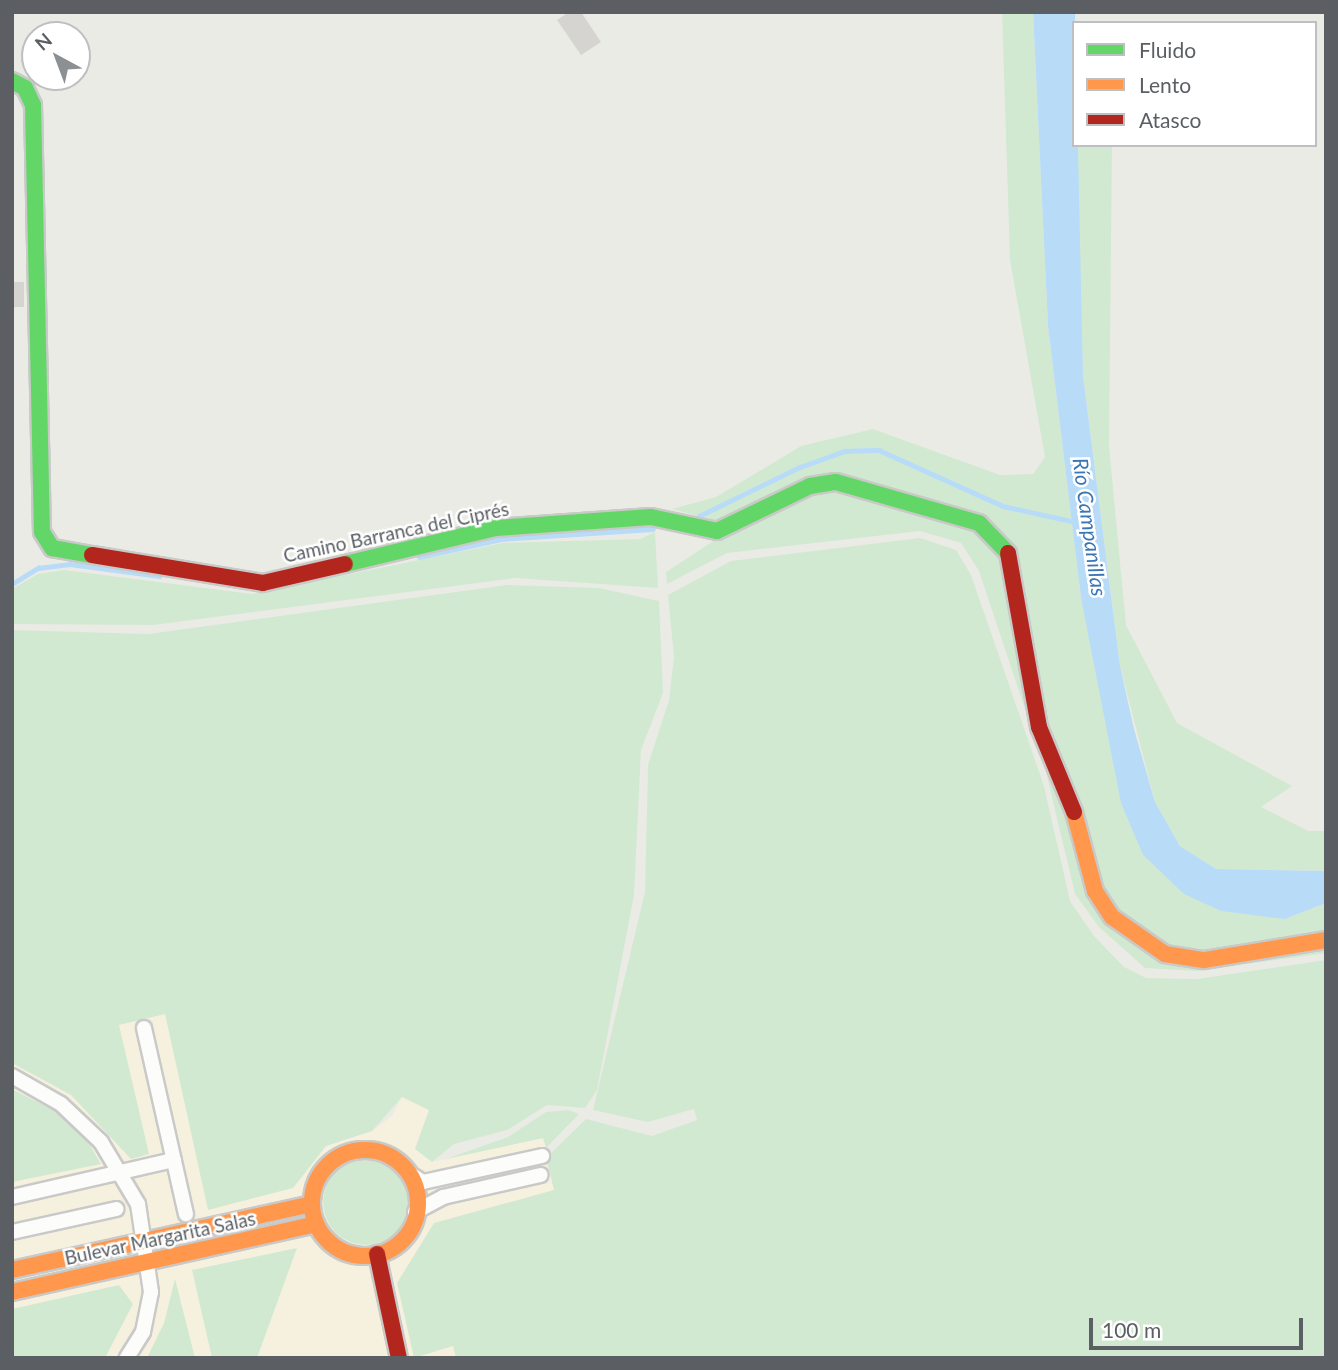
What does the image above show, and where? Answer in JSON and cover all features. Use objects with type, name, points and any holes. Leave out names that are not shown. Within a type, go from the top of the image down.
[{"type":"street","name":"Camino Barranca del Ciprés","points":[[12,81],[25,88],[33,105],[42,532],[52,548],[263,583],[496,528],[652,517],[717,531],[810,485],[836,482],[910,500],[979,523],[1000,538],[1015,566],[1039,727],[1071,800],[1095,891],[1112,917],[1165,954],[1204,960],[1326,940]]},
{"type":"street","points":[[144,1028],[186,1214]]},
{"type":"street","points":[[12,1076],[61,1104],[123,1172],[146,1240],[150,1309],[127,1358]]},
{"type":"street","points":[[370,1149],[396,1158],[407,1172],[419,1198],[401,1242],[377,1254],[340,1250],[317,1224],[311,1204],[322,1171],[350,1151],[370,1149]]},
{"type":"street","points":[[407,1172],[424,1182],[542,1156]]},
{"type":"street","points":[[12,1196],[174,1160]]},
{"type":"street","points":[[415,1212],[443,1197],[541,1175]]},
{"type":"street","name":"Bulevar Margarita Salas","points":[[12,1270],[311,1204]]},
{"type":"street","name":"Bulevar Margarita Salas","points":[[12,1232],[117,1209]]},
{"type":"street","name":"Bulevar Margarita Salas","points":[[12,1292],[317,1224]]},
{"type":"street","points":[[377,1254],[399,1358]]},
{"type":"shaded area","points":[[165,1014],[293,1188],[326,1146],[372,1131],[392,1116],[402,1097],[429,1110],[415,1149],[432,1162],[544,1138],[554,1190],[520,1358],[12,1358],[12,1063],[71,1095],[131,1159],[148,1154],[118,1025]]},
{"type":"green space","points":[[1002,12],[1033,12],[1048,326],[1081,598],[1143,855],[1285,919],[1326,903],[1326,935],[1206,954],[1147,939],[1102,892],[1048,733],[1010,540],[849,479],[717,521],[672,509],[716,497],[801,446],[873,429],[1000,475],[1033,474],[1045,457],[1010,260]]},
{"type":"green space","points":[[1075,147],[1112,147],[1109,446],[1126,625],[1177,723],[1292,786],[1261,807],[1308,831],[1326,831],[1326,871],[1216,869],[1180,846],[1155,802],[1120,666],[1083,376]]},
{"type":"green space","points":[[819,489],[934,511],[996,542],[1008,564],[1017,638],[1109,921],[1140,949],[1168,960],[1326,947],[1326,953],[1196,971],[1145,968],[1099,927],[1075,894],[1046,772],[979,571],[961,543],[920,531],[727,553],[667,584],[666,572],[718,538]]},
{"type":"green space","points":[[655,532],[658,588],[515,578],[153,625],[12,624],[12,589],[38,574],[64,570],[252,594],[503,543],[640,539]]},
{"type":"green space","points":[[920,538],[956,550],[971,575],[1044,786],[1070,901],[1094,936],[1124,967],[1146,978],[1197,979],[1326,960],[1326,1358],[456,1358],[453,1346],[414,1358],[397,1283],[434,1223],[554,1190],[546,1158],[586,1119],[652,1136],[697,1120],[694,1109],[648,1122],[593,1110],[645,892],[648,765],[669,700],[674,657],[668,595],[731,561]]},
{"type":"green space","points":[[507,585],[599,588],[659,601],[663,693],[641,750],[634,895],[597,1090],[585,1108],[547,1105],[507,1130],[454,1144],[432,1162],[415,1149],[429,1110],[402,1097],[372,1131],[326,1146],[293,1188],[208,1210],[165,1014],[119,1025],[149,1154],[131,1159],[71,1095],[12,1063],[12,630],[148,634]]},
{"type":"green space","points":[[12,1089],[55,1111],[87,1140],[101,1164],[12,1182]]},
{"type":"green space","points":[[568,1110],[579,1114],[546,1148],[543,1138],[446,1159],[508,1137],[546,1112]]},
{"type":"green space","points":[[366,1159],[390,1166],[402,1178],[409,1202],[402,1226],[390,1238],[366,1245],[342,1238],[330,1226],[323,1202],[330,1178],[342,1166]]},
{"type":"green space","points":[[297,1248],[257,1358],[212,1358],[192,1270]]},
{"type":"green space","points":[[175,1279],[195,1358],[147,1358],[164,1323]]},
{"type":"green space","points":[[119,1285],[133,1304],[105,1358],[12,1358],[12,1309]]},
{"type":"water","name":"Río Campanillas","points":[[1033,12],[1075,12],[1075,21],[1072,21],[1072,147],[1078,147],[1083,376],[1120,666],[1134,729],[1155,802],[1180,846],[1216,869],[1326,871],[1326,903],[1285,919],[1221,911],[1184,894],[1143,855],[1121,803],[1081,598],[1048,326]]},
{"type":"building","points":[[569,12],[581,12],[601,42],[581,55],[557,20]]},
{"type":"building","points":[[12,282],[24,282],[24,307],[12,307]]},
{"type":"waterway","name":"Río Campanillas","points":[[699,516],[800,467],[845,451],[879,450],[1003,506],[1076,522]]},
{"type":"waterway","points":[[419,557],[502,539],[653,529]]},
{"type":"waterway","points":[[12,584],[38,568],[70,564],[159,576]]},
{"type":"traffic: fast","points":[[12,81],[25,88],[33,105],[42,532],[52,548],[92,555]]},
{"type":"traffic: fast","points":[[345,564],[496,528],[651,517],[717,531],[810,486],[836,482],[979,523],[1008,553]]},
{"type":"traffic: slow","points":[[1074,812],[1095,891],[1112,917],[1165,954],[1204,960],[1326,940]]},
{"type":"traffic: slow","points":[[365,1150],[385,1154],[402,1166],[414,1183],[418,1203],[414,1223],[402,1240],[385,1252],[365,1256],[345,1252],[328,1240],[316,1223],[312,1203],[316,1183],[328,1166],[345,1154],[365,1150]]},
{"type":"traffic: slow","points":[[12,1270],[311,1204]]},
{"type":"traffic: slow","points":[[12,1292],[317,1224]]},
{"type":"traffic: jam","points":[[1008,553],[1039,727],[1074,812]]},
{"type":"traffic: jam","points":[[92,555],[263,583],[345,564]]},
{"type":"traffic: jam","points":[[377,1254],[399,1358]]}]
